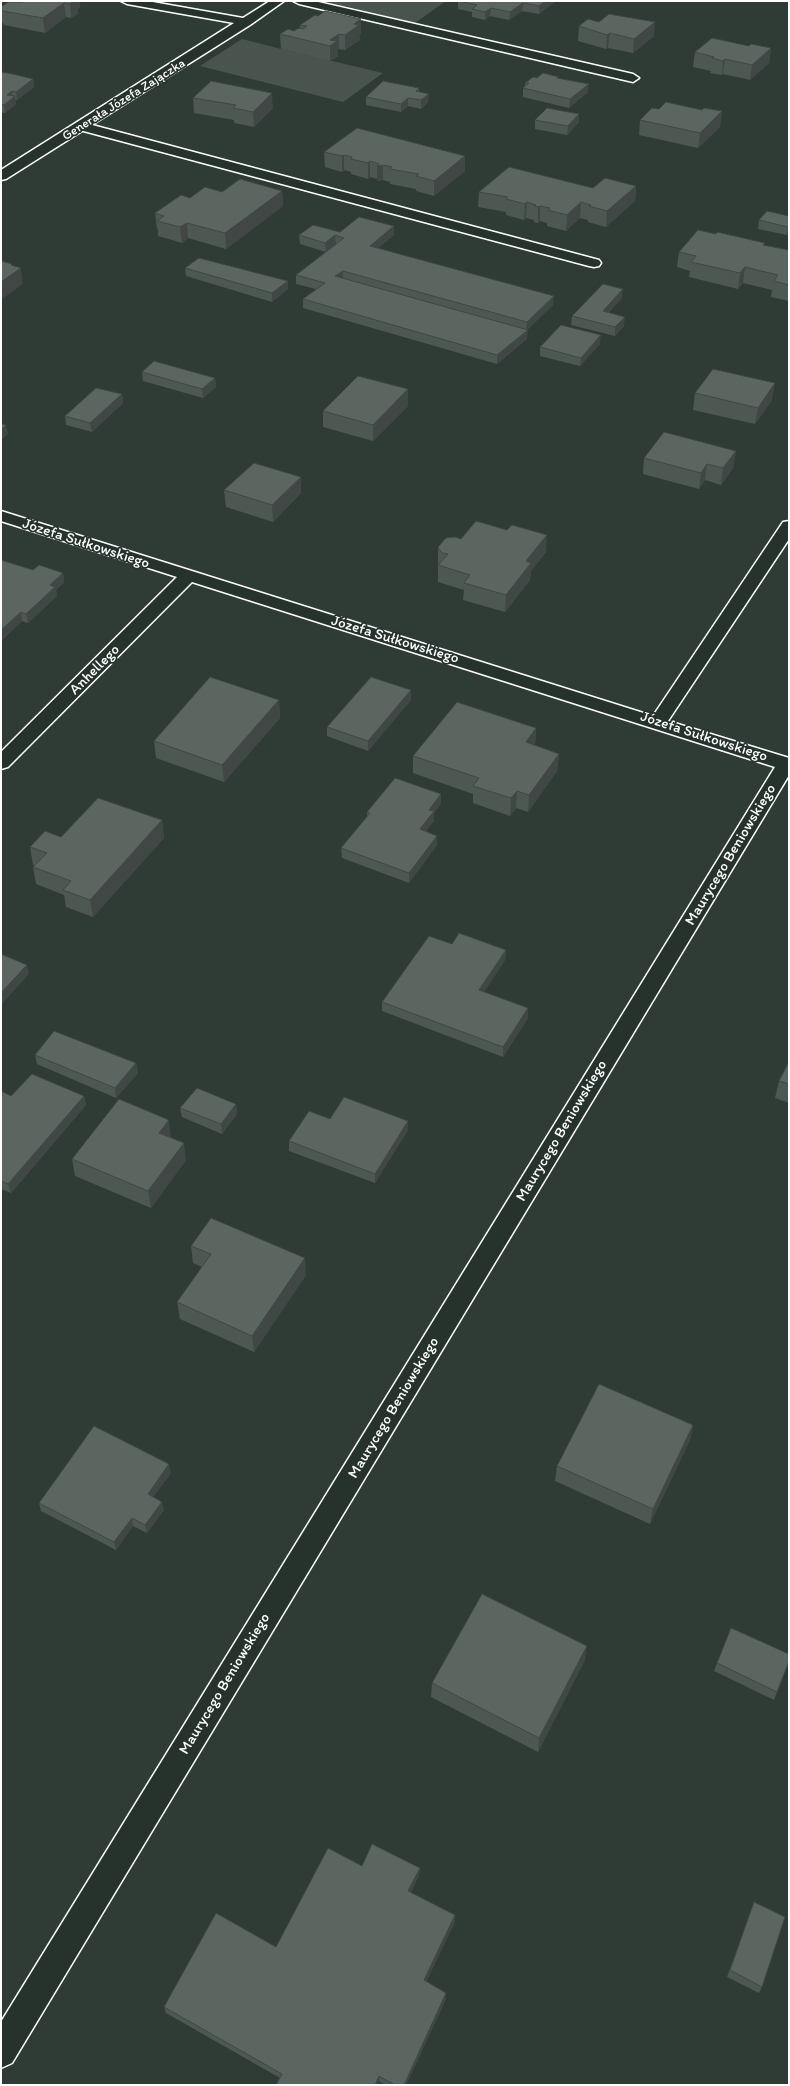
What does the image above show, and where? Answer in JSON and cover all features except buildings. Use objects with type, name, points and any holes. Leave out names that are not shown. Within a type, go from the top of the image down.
[{"type":"street","points":[[127,1],[246,22]]},
{"type":"street","name":"Generała Józefa Zajączka","points":[[1,176],[278,1]]},
{"type":"street","points":[[299,1],[633,78]]},
{"type":"street","points":[[81,126],[594,263]]},
{"type":"street","name":"Józefa Sułkowskiego","points":[[1,516],[788,764]]},
{"type":"street","points":[[658,722],[789,526]]},
{"type":"street","name":"Anhellego","points":[[1,763],[188,576]]},
{"type":"street","name":"Maurycego Beniowskiego","points":[[1,2052],[788,764]]},
{"type":"shaded area","points":[[323,1],[446,1],[415,23]]},
{"type":"shaded area","points":[[242,39],[383,73],[343,102],[200,66]]}]
